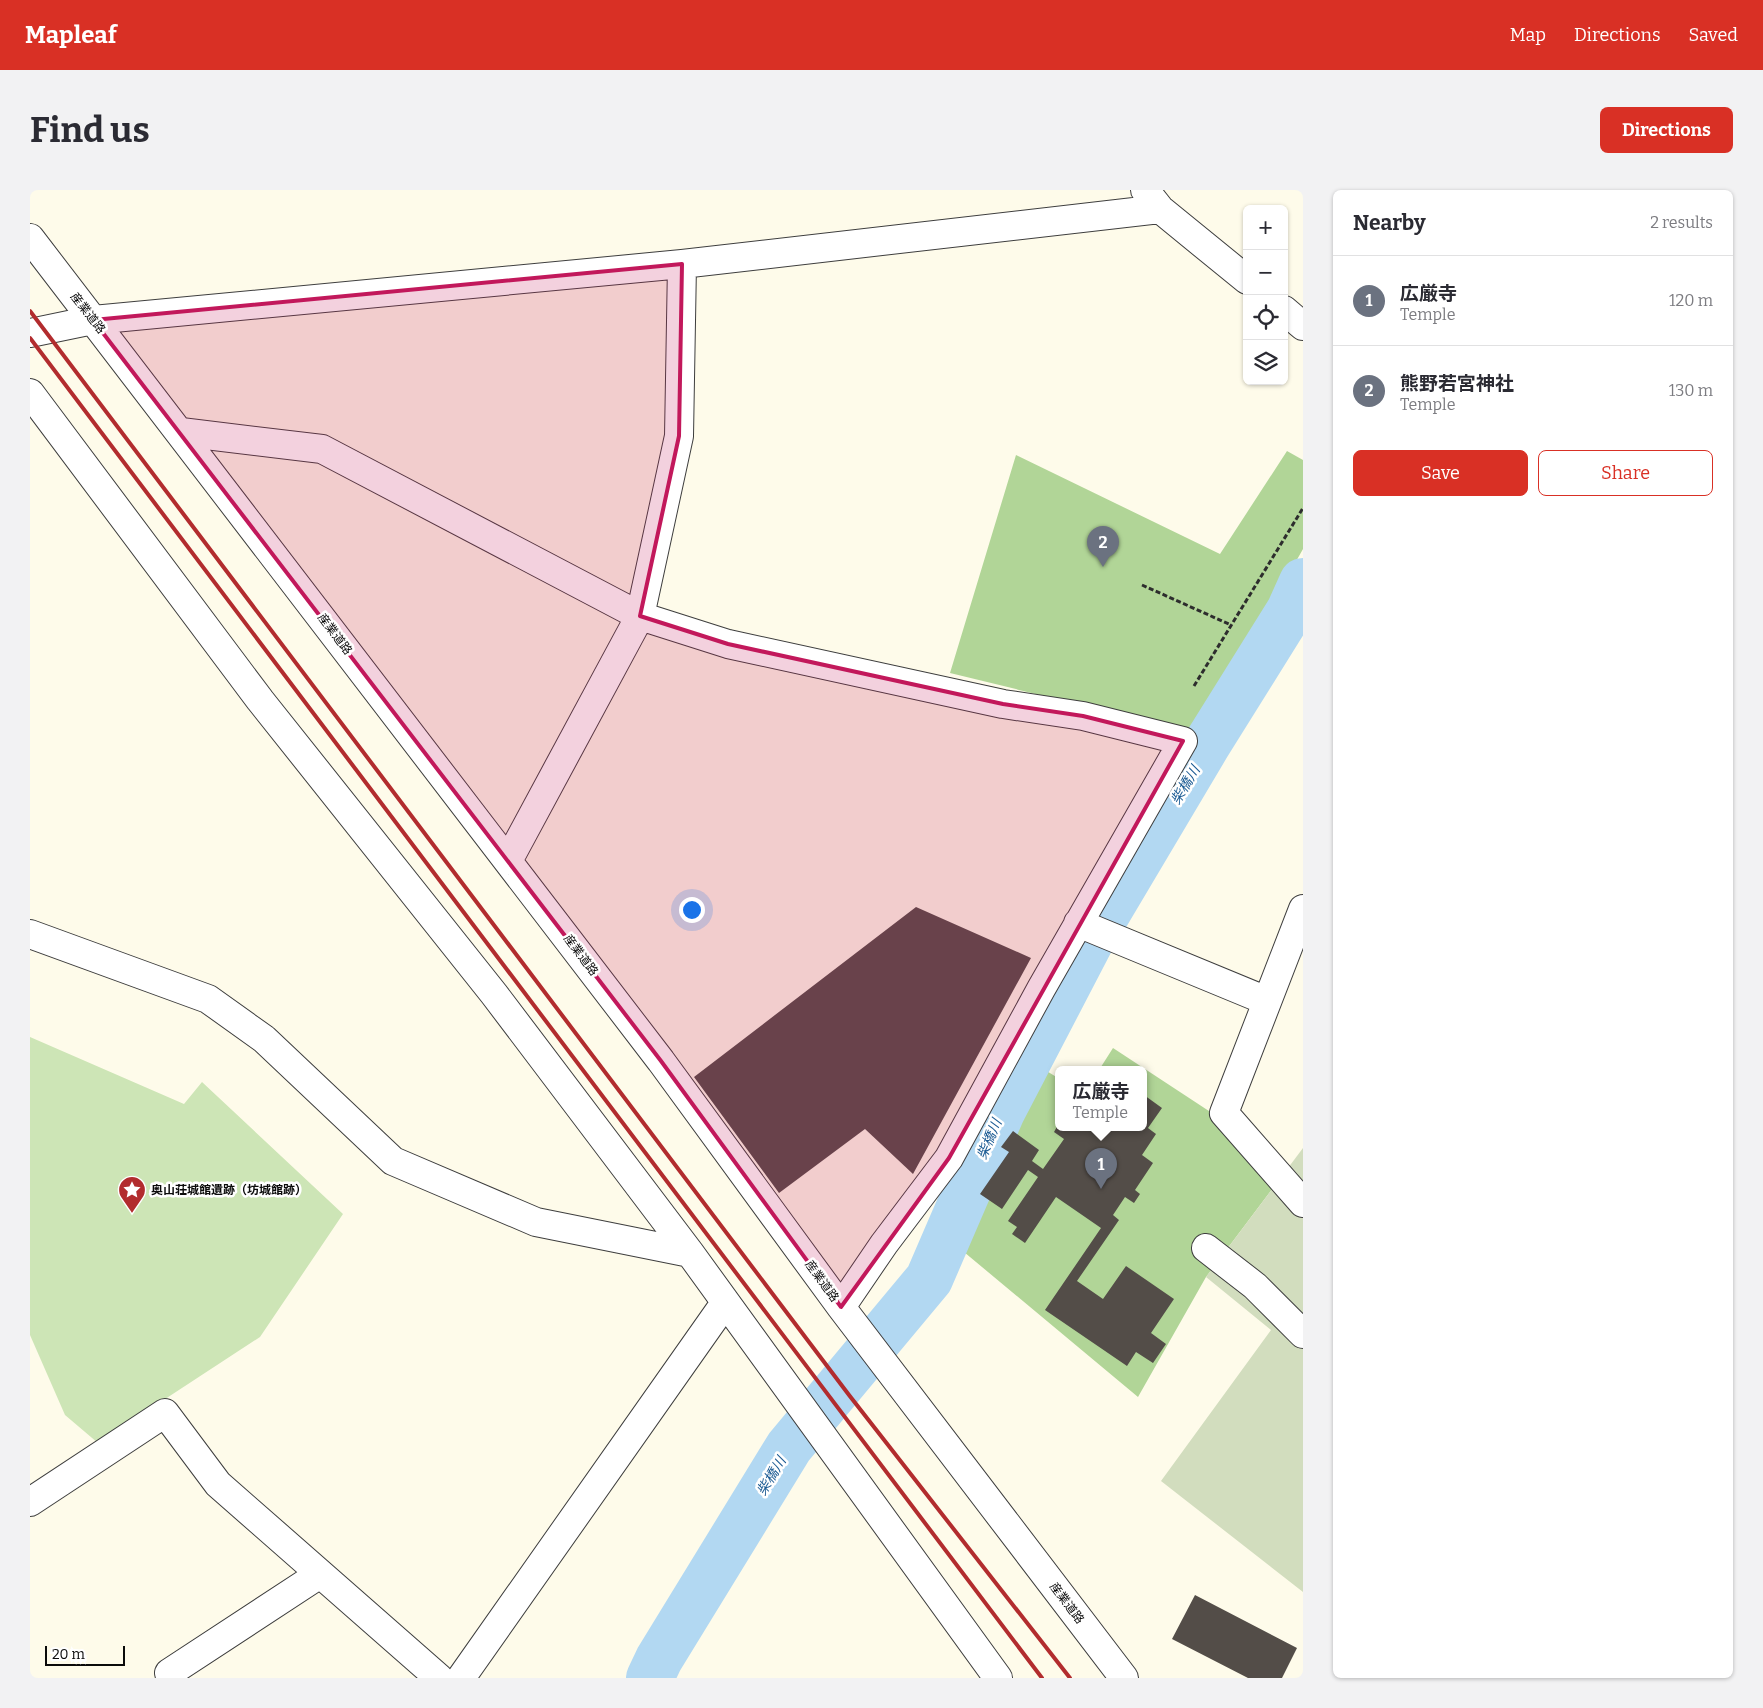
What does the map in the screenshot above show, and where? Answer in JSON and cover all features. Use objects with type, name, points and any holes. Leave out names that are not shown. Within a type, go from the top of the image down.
[{"type":"street","points":[[30,333],[94,320],[682,264],[1153,199],[1243,277]]},
{"type":"street","name":"産業道路","points":[[30,238],[181,432],[661,1061],[1114,1675]]},
{"type":"street","points":[[508,861],[640,616],[679,436],[682,264]]},
{"type":"street","points":[[1288,313],[1303,326]]},
{"type":"street","points":[[30,393],[260,700],[494,994],[690,1253],[998,1678]]},
{"type":"street","points":[[181,432],[322,449],[640,616],[728,644],[1003,704],[1083,716],[1183,741],[1078,924],[949,1158],[884,1244],[842,1307]]},
{"type":"street","points":[[1303,909],[1224,1113],[1303,1203]]},
{"type":"street","points":[[1078,924],[1267,1002]]},
{"type":"street","points":[[30,934],[208,999],[264,1039],[392,1161],[536,1222],[690,1253]]},
{"type":"street","points":[[1206,1248],[1255,1286],[1303,1334]]},
{"type":"street","points":[[461,1678],[725,1303]]},
{"type":"street","points":[[30,1502],[165,1413],[218,1484],[439,1678]]},
{"type":"street","points":[[172,1678],[168,1674],[320,1574]]},
{"type":"path","points":[[1194,686],[1303,508]]},
{"type":"path","points":[[1142,585],[1231,625]]},
{"type":"highlighted area","points":[[682,264],[679,436],[640,616],[728,644],[1003,704],[1083,716],[1183,741],[949,1158],[841,1307],[661,1061],[93,320]]},
{"type":"green space","points":[[1287,451],[1303,460],[1303,549],[1195,740],[1126,716],[950,673],[1016,455],[1220,554]]},
{"type":"green space","points":[[30,1037],[184,1104],[202,1082],[343,1214],[260,1337],[98,1443],[65,1415],[30,1335]]},
{"type":"green space","points":[[1113,1048],[1140,1066],[1102,1066]]},
{"type":"green space","points":[[1032,1062],[1055,1076],[1055,1131],[1147,1131],[1147,1070],[1215,1115],[1276,1184],[1206,1277],[1138,1397],[958,1247],[1001,1119]]},
{"type":"green space","points":[[1303,1148],[1303,1592],[1161,1481],[1271,1330],[1206,1277]]},
{"type":"building","points":[[916,907],[1031,958],[913,1174],[865,1129],[779,1193],[694,1077]]},
{"type":"building","points":[[1147,1097],[1162,1108],[1148,1128],[1156,1134],[1142,1155],[1153,1163],[1135,1190],[1140,1194],[1134,1203],[1125,1197],[1113,1215],[1119,1220],[1077,1281],[1103,1299],[1126,1266],[1174,1299],[1151,1333],[1166,1344],[1153,1363],[1136,1352],[1127,1366],[1045,1310],[1101,1228],[1056,1197],[1025,1243],[1012,1234],[1017,1227],[1008,1221],[1038,1177],[1028,1170],[1002,1209],[980,1194],[1009,1152],[1001,1147],[1013,1131],[1039,1150],[1032,1161],[1043,1169],[1064,1139],[1054,1132],[1055,1130],[1147,1131]]},
{"type":"building","points":[[1195,1595],[1297,1648],[1282,1678],[1248,1678],[1172,1639]]},
{"type":"waterway","name":"柴橋川","points":[[650,1678],[659,1659],[789,1447],[929,1279],[1001,1112],[1090,941],[1207,744],[1290,611],[1303,582]]},
{"type":"railway","points":[[30,311],[849,1395],[1070,1678]]},
{"type":"railway","points":[[30,338],[1042,1678]]},
{"type":"place","name":"熊野若宮神社","points":[[1103,567]]},
{"type":"place","name":"広厳寺","points":[[1101,1189]]},
{"type":"place","name":"奥山荘城館遺跡（坊城館跡）","points":[[132,1214]]}]
